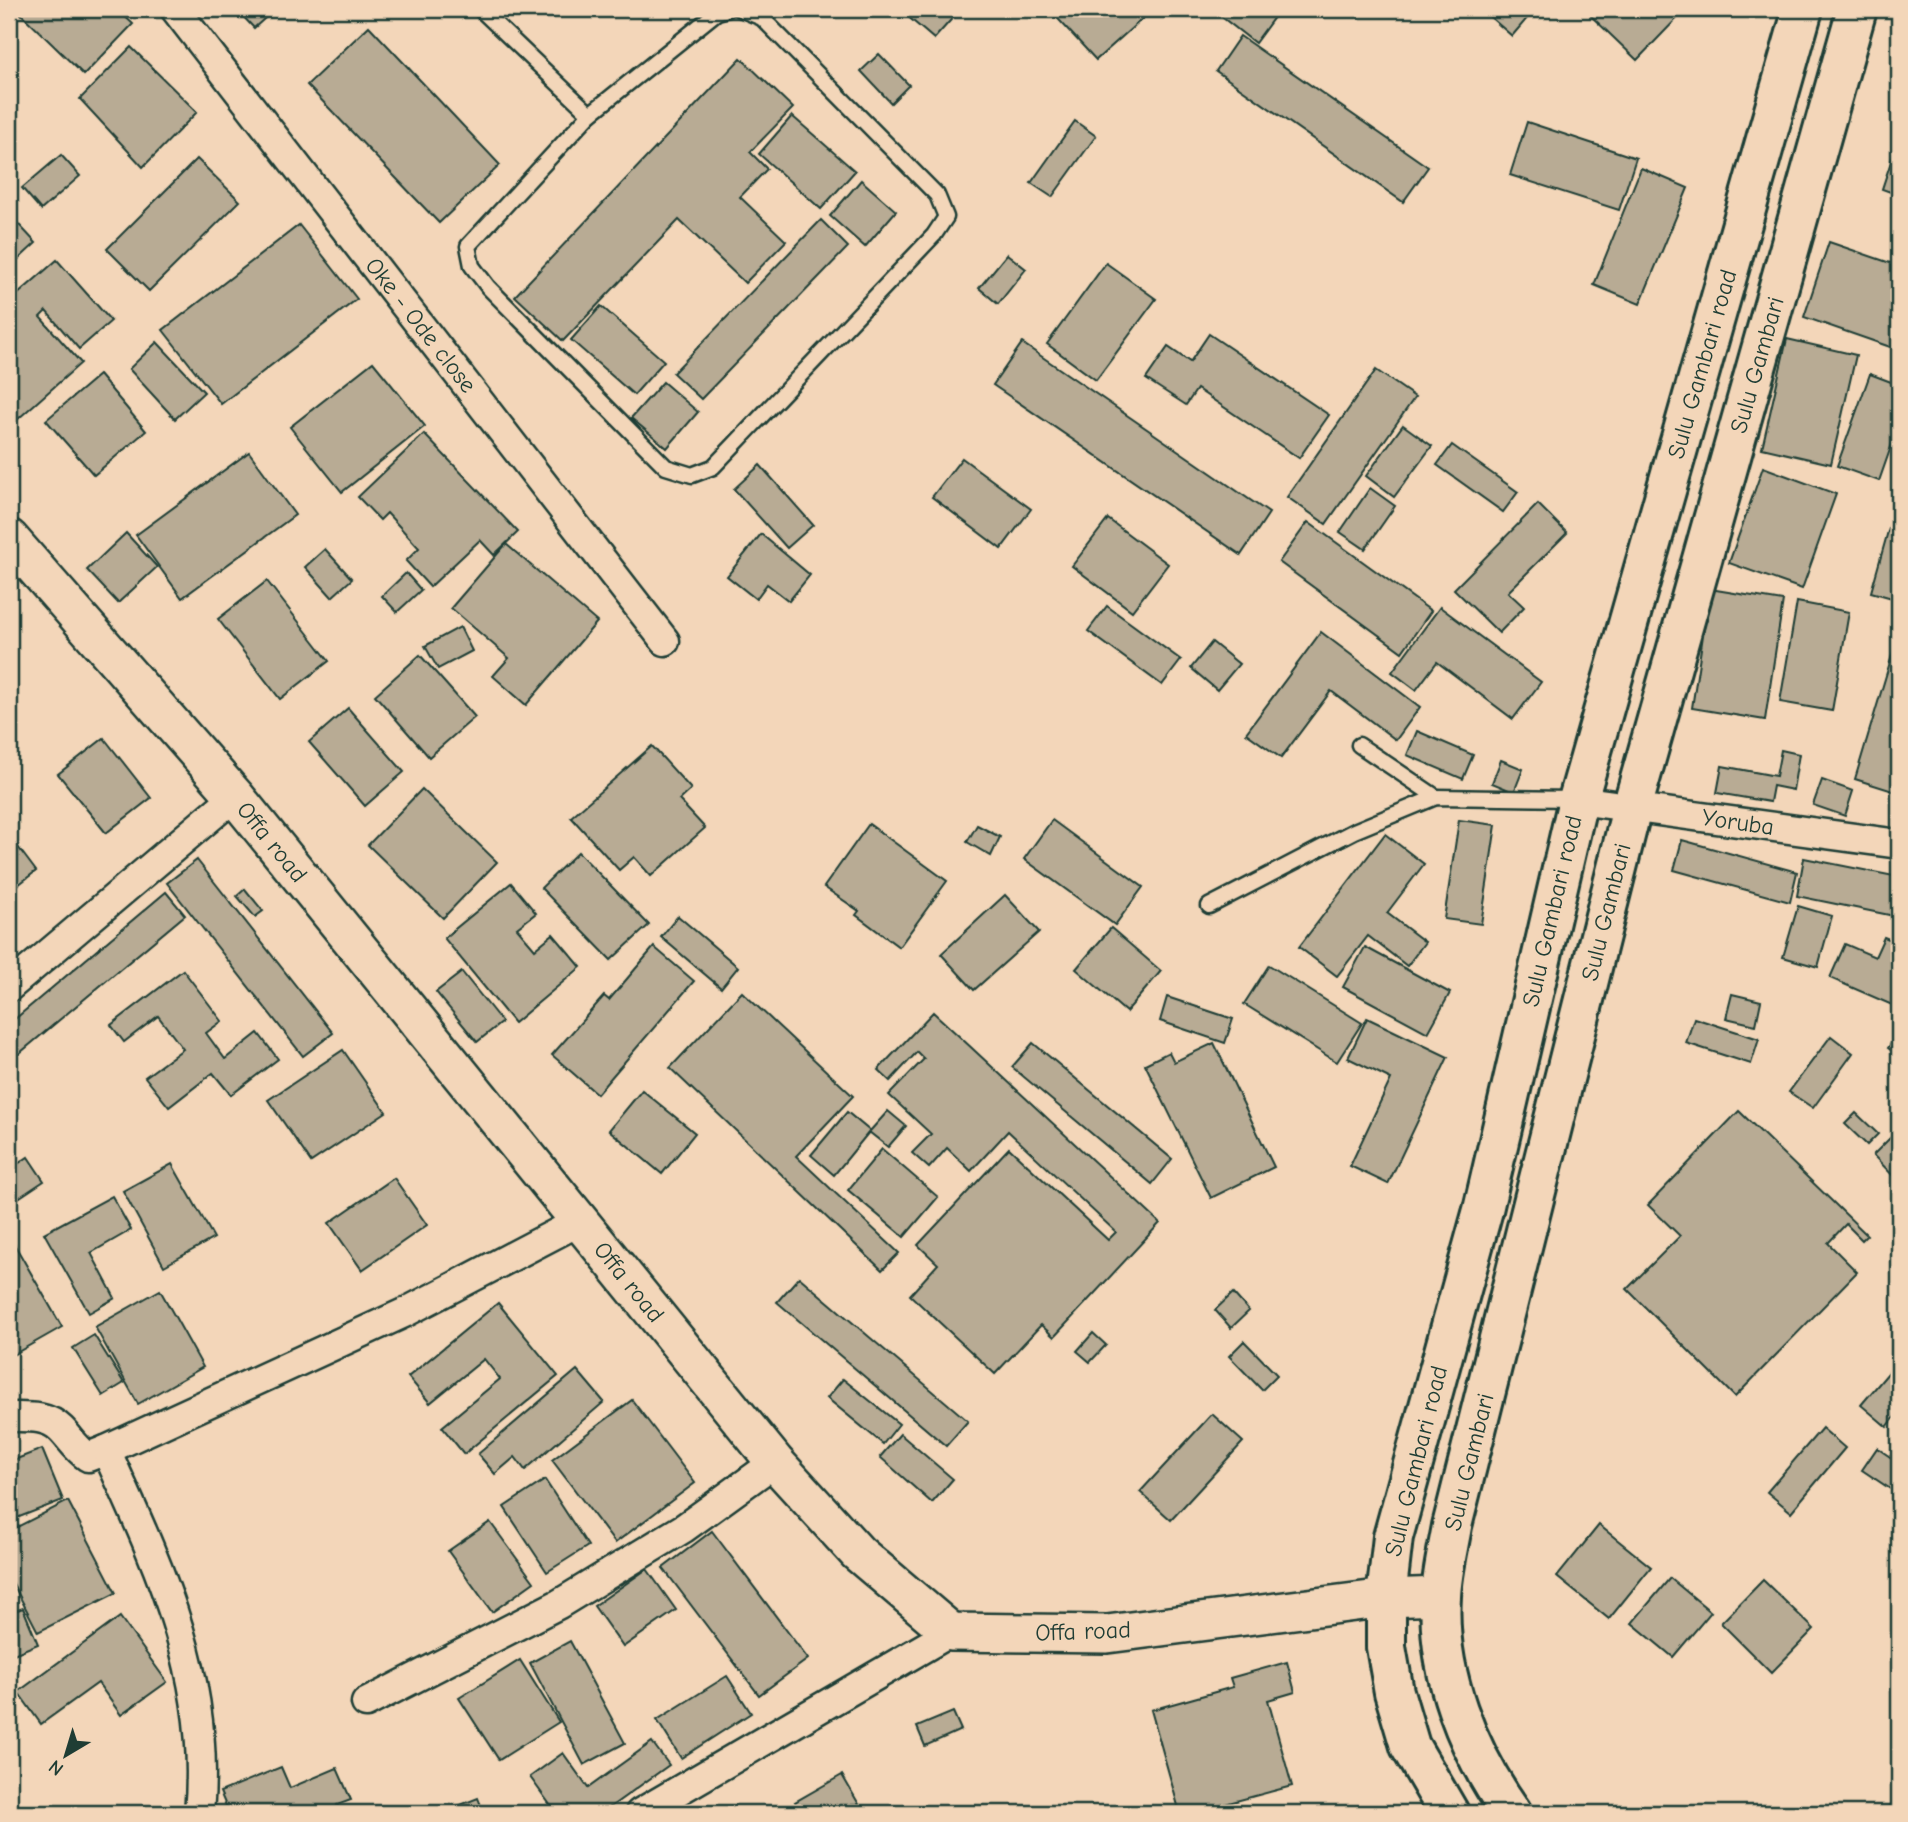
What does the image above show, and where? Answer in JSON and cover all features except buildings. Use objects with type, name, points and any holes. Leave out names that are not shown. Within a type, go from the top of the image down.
[{"type":"main road","name":"Sulu Gambari road","points":[[1448,1813],[1410,1746],[1394,1692],[1386,1647],[1386,1598],[1393,1537],[1483,1210],[1578,800],[1803,9]]},
{"type":"main road","name":"Sulu Gambari","points":[[1512,1813],[1472,1747],[1455,1701],[1442,1645],[1441,1596],[1452,1526],[1632,808],[1857,9]]},
{"type":"street","name":"Oke - Ode close","points":[[175,9],[665,641]]},
{"type":"street","name":"Offa road","points":[[9,538],[235,796],[775,1462],[858,1553],[951,1632],[1107,1634],[1386,1598],[1441,1596]]},
{"type":"street","points":[[9,987],[235,796]]},
{"type":"street","name":"Yoruba","points":[[1578,800],[1899,844]]},
{"type":"street","points":[[9,1418],[39,1417],[50,1422],[60,1427],[74,1447],[88,1457],[404,1313],[580,1221]]},
{"type":"street","points":[[106,1450],[164,1579],[195,1692],[201,1761],[199,1813]]},
{"type":"street","points":[[366,1703],[559,1604],[684,1528],[775,1462]]},
{"type":"street","points":[[640,1813],[951,1632]]},
{"type":"lane","points":[[480,9],[590,114]]},
{"type":"lane","points":[[728,9],[717,12],[590,114],[468,246],[471,266],[488,287],[666,467],[692,475],[713,467],[934,235],[946,217],[937,195],[762,18],[740,9]]},
{"type":"lane","points":[[1359,745],[1436,797]]},
{"type":"lane","points":[[1209,906],[1354,831],[1436,797],[1578,800]]},
{"type":"lane","points":[[1895,1813],[1899,1809]]}]
